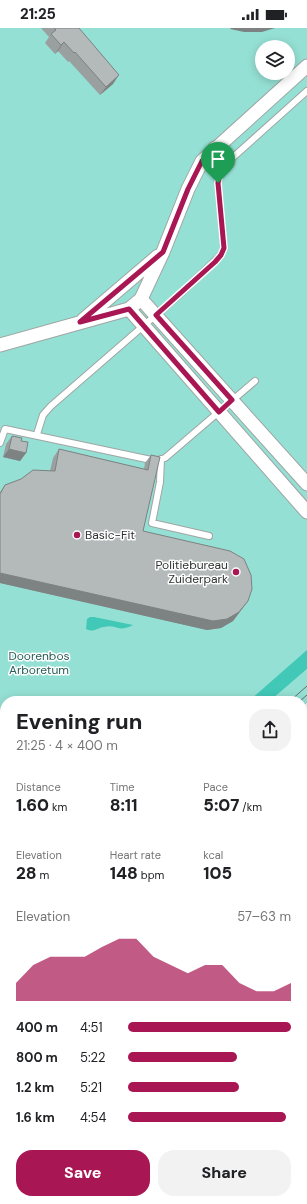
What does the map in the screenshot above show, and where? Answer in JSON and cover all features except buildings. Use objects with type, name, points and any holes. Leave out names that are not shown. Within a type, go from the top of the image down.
[{"type":"street","points":[[0,345],[123,311],[141,299],[163,252],[188,189],[202,161],[307,66]]},
{"type":"street","points":[[215,148],[228,162]]},
{"type":"street","points":[[80,322],[163,252]]},
{"type":"street","points":[[141,299],[307,484]]},
{"type":"street","points":[[123,311],[144,325],[307,512]]},
{"type":"lane","points":[[37,434],[43,415],[51,406],[156,315],[221,255],[224,248],[218,183],[221,168],[307,91]]},
{"type":"lane","points":[[0,443],[5,428],[156,461],[165,458],[255,381]]},
{"type":"lane","points":[[161,459],[160,482],[152,523],[209,536]]},
{"type":"green space","name":"Doorenbos Arboretum","points":[[0,28],[307,28],[307,660],[266,696],[0,696]]},
{"type":"green space","points":[[307,669],[307,696],[276,696]]},
{"type":"shaded area","points":[[90,617],[133,625],[124,628],[108,626],[89,630],[86,629],[87,619]]},
{"type":"shaded area","points":[[307,650],[307,669],[276,696],[255,696]]},
{"type":"tram line","points":[[296,696],[307,686]]},
{"type":"place","name":"Basic-Fit","points":[[77,535]]},
{"type":"place","name":"Politiebureau Zuiderpark","points":[[236,572]]},
{"type":"route","points":[[215,148],[228,162],[221,168],[218,183],[224,248],[221,255],[156,315],[232,400],[219,412],[129,309],[80,322],[163,252],[188,189],[202,161],[215,148]]}]
